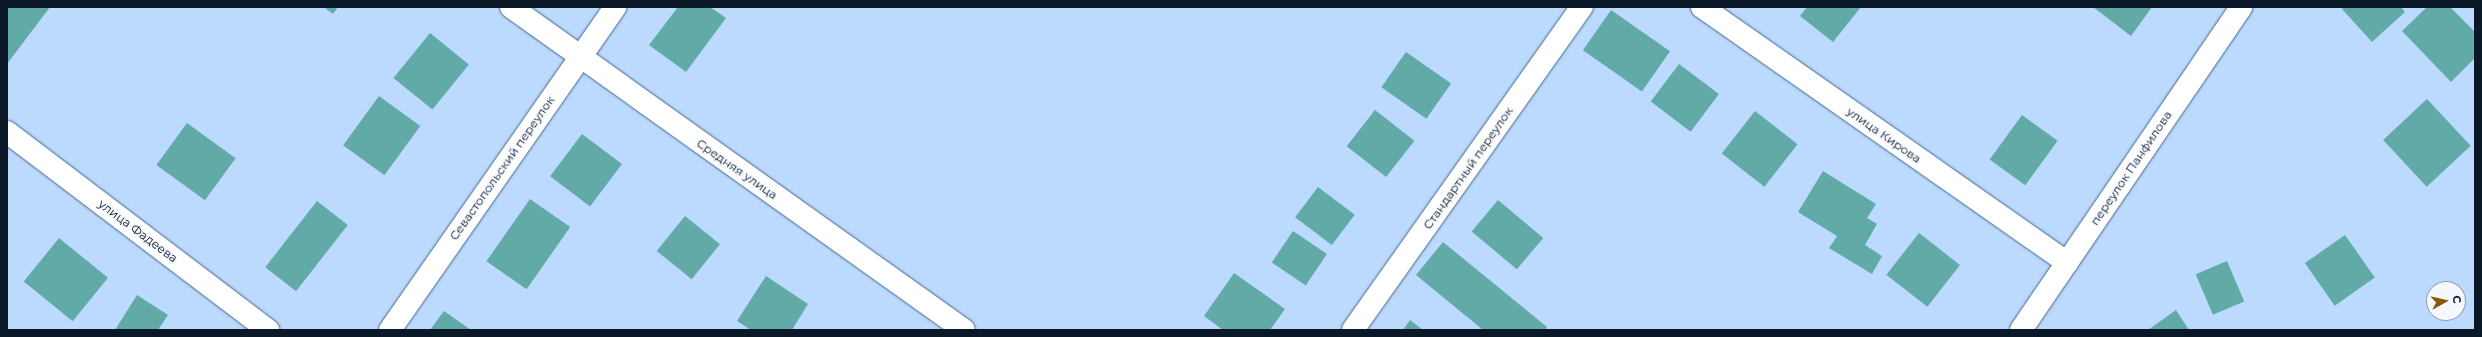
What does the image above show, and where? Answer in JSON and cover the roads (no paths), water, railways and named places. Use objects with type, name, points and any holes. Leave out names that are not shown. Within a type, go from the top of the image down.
[{"type":"street","name":"Средняя улица","points":[[511,7],[964,330]]},
{"type":"street","name":"Севастопольский переулок","points":[[390,330],[615,7]]},
{"type":"street","name":"Стандартный переулок","points":[[1353,330],[1582,7]]},
{"type":"street","name":"улица Кирова","points":[[1702,7],[2067,263]]},
{"type":"street","name":"переулок Панфилова","points":[[2021,330],[2241,7]]},
{"type":"street","name":"улица Фадеева","points":[[7,132],[268,330]]}]
